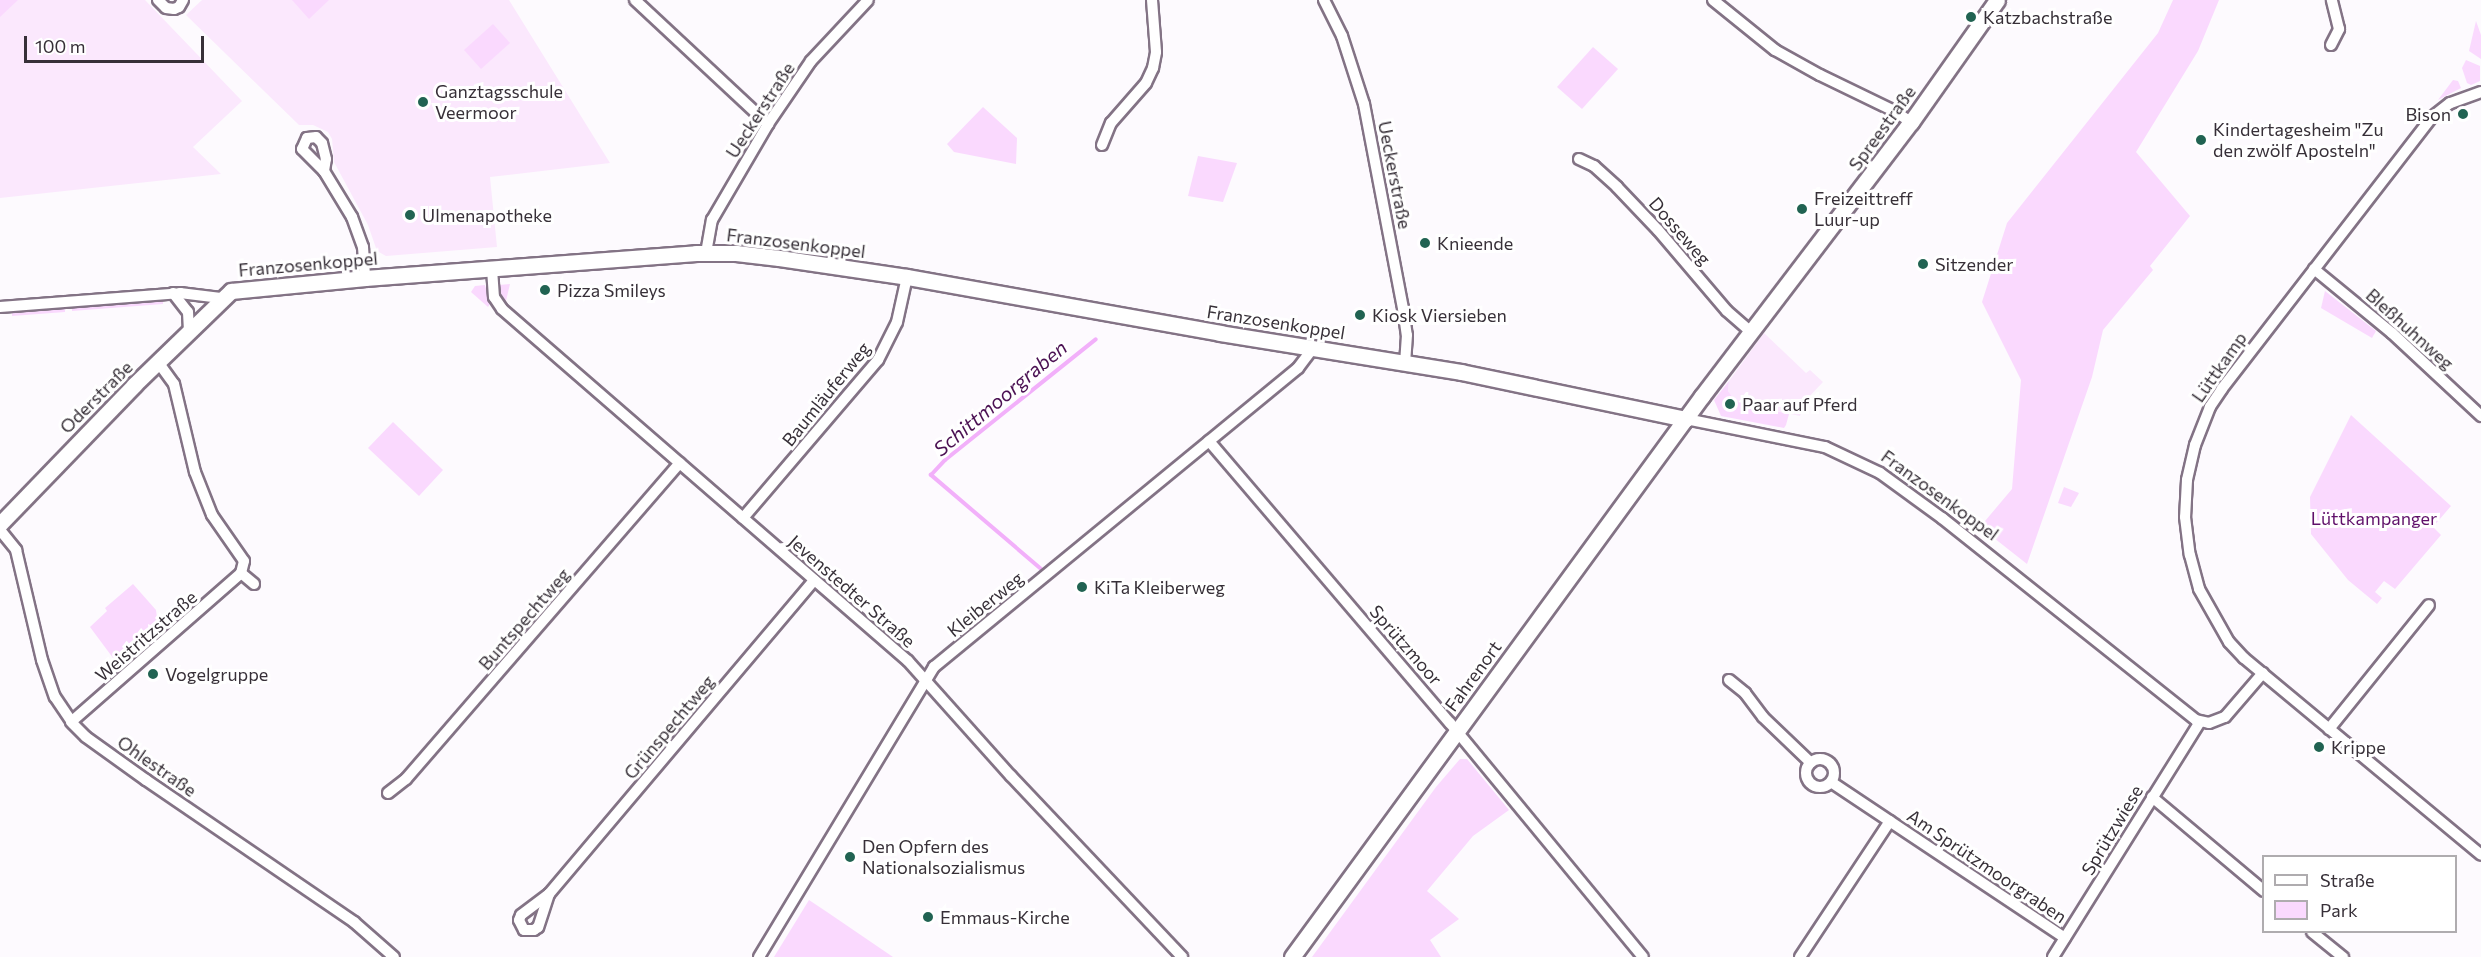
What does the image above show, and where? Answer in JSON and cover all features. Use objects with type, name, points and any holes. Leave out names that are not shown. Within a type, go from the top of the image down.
[{"type":"street","points":[[159,0],[166,8],[174,9],[179,7],[183,0]]},
{"type":"street","points":[[635,0],[768,124]]},
{"type":"street","points":[[1102,145],[1111,123],[1146,83],[1153,68],[1156,52],[1152,0]]},
{"type":"street","name":"Ueckerstraße","points":[[1324,0],[1342,36],[1369,124],[1406,326],[1405,363]]},
{"type":"street","points":[[1713,0],[1775,50],[1911,122]]},
{"type":"street","name":"Spreestraße","points":[[1686,418],[1911,122],[1997,0]]},
{"type":"street","points":[[2331,45],[2339,29],[2332,0]]},
{"type":"street","name":"Ueckerstraße","points":[[706,253],[712,220],[768,124],[811,61],[862,2]]},
{"type":"street","name":"Lüttkamp","points":[[2481,92],[2450,103],[2432,117],[2210,407],[2195,446],[2187,480],[2185,517],[2190,555],[2199,589],[2229,642],[2329,729],[2481,855]]},
{"type":"street","name":"Dosseweg","points":[[1579,159],[1594,166],[1617,187],[1658,230],[1727,311],[1750,331]]},
{"type":"street","points":[[324,171],[341,196],[359,236],[365,258],[366,278]]},
{"type":"street","name":"Franzosenkoppel","points":[[0,307],[173,293],[195,293],[221,298],[238,289],[706,253],[778,258],[907,277],[1198,330],[1314,347],[1503,380],[1826,447],[1880,473],[1929,508],[2200,722]]},
{"type":"street","name":"Jevenstedter Straße","points":[[492,269],[494,297],[502,309],[908,661],[1011,776],[1182,957]]},
{"type":"street","name":"Bleßhuhnweg","points":[[2314,269],[2392,333],[2481,416]]},
{"type":"street","name":"Baumläuferweg","points":[[743,518],[878,360],[897,322],[907,277]]},
{"type":"street","points":[[173,293],[188,312],[189,332]]},
{"type":"street","name":"Oderstraße","points":[[0,524],[221,298]]},
{"type":"street","name":"Kleiberweg","points":[[759,957],[934,667],[1298,368],[1314,347]]},
{"type":"street","points":[[158,362],[174,384],[195,472],[219,528],[244,561],[242,573],[254,584]]},
{"type":"street","name":"Fahrenort","points":[[1292,957],[1686,418]]},
{"type":"street","name":"Sprützmoor","points":[[1209,441],[1643,957]]},
{"type":"street","name":"Buntspechtweg","points":[[388,793],[406,778],[680,463]]},
{"type":"street","name":"Ohlestraße","points":[[0,530],[16,550],[42,660],[55,697],[71,722],[86,737],[146,780],[354,922],[394,957]]},
{"type":"street","name":"Weistritzstraße","points":[[71,722],[242,573]]},
{"type":"street","name":"Grünspechtweg","points":[[549,894],[814,580]]},
{"type":"street","points":[[2329,729],[2429,605]]},
{"type":"street","points":[[2200,722],[2217,722],[2225,717],[2263,673]]},
{"type":"street","points":[[1730,680],[1745,693],[1763,717],[1811,763],[1820,759],[1830,763],[1834,772],[1831,782]]},
{"type":"street","name":"Sprützwiese","points":[[2053,957],[2200,722]]},
{"type":"street","name":"Am Sprützmoorgraben","points":[[1811,763],[1806,772],[1809,782],[1818,787],[1831,782],[2065,938]]},
{"type":"street","points":[[2152,797],[2262,889]]},
{"type":"street","name":"Am Sprützmoorgraben","points":[[1800,957],[1890,821]]},
{"type":"street","points":[[2313,933],[2343,957]]},
{"type":"shaded area","points":[[0,0],[145,0],[242,101],[193,147],[221,174],[0,198]]},
{"type":"shaded area","name":"Ganztagsschule Veermoor","points":[[202,0],[509,0],[610,163],[490,177],[497,247],[386,256],[377,251],[368,225],[334,162],[332,139],[328,132],[313,125],[299,125],[186,15]]},
{"type":"shaded area","points":[[1764,333],[1806,373],[1810,370],[1823,382],[1806,400],[1800,416],[1743,404],[1734,399],[1728,391],[1729,381]]},
{"type":"green space","points":[[0,0],[18,0],[0,17]]},
{"type":"green space","points":[[292,0],[329,0],[309,19]]},
{"type":"green space","points":[[2173,0],[2219,0],[2198,51],[2136,152],[2190,216],[2150,266],[2153,270],[2103,330],[2092,377],[2027,564],[1980,527],[2012,489],[2021,380],[1982,302],[2007,223],[2158,33]]},
{"type":"green space","points":[[2476,21],[2481,35],[2481,59],[2469,51]]},
{"type":"green space","points":[[493,24],[510,43],[481,69],[464,50]]},
{"type":"green space","points":[[1593,47],[1618,69],[1582,109],[1557,87]]},
{"type":"green space","points":[[2466,60],[2480,66],[2480,81],[2471,85],[2467,83],[2462,68]]},
{"type":"green space","points":[[2453,80],[2458,81],[2461,88],[2438,100]]},
{"type":"green space","points":[[983,107],[1017,138],[1016,164],[954,152],[947,144]]},
{"type":"green space","points":[[1198,156],[1237,163],[1223,202],[1188,196]]},
{"type":"green space","points":[[510,284],[505,305],[499,297],[499,285]]},
{"type":"green space","points":[[485,285],[490,304],[488,307],[471,292],[475,286]]},
{"type":"green space","points":[[2325,291],[2376,331],[2372,338],[2321,308]]},
{"type":"green space","points":[[163,300],[163,304],[72,311],[72,307]]},
{"type":"green space","points":[[225,305],[227,307],[221,316],[174,360]]},
{"type":"green space","points":[[65,307],[65,312],[12,316],[12,311]]},
{"type":"green space","points":[[1729,381],[1728,391],[1734,399],[1743,404],[1789,414],[1784,428],[1721,416],[1714,400]]},
{"type":"green space","name":"Lüttkampanger","points":[[2351,415],[2451,506],[2433,527],[2441,535],[2395,589],[2384,581],[2375,592],[2382,598],[2377,604],[2348,580],[2311,534],[2310,497]]},
{"type":"green space","points":[[393,422],[443,470],[419,496],[368,448]]},
{"type":"green space","points":[[2064,487],[2079,493],[2071,507],[2058,503]]},
{"type":"green space","points":[[133,584],[156,610],[158,626],[116,662],[90,627],[107,611],[105,608]]},
{"type":"green space","points":[[1460,759],[1467,759],[1509,810],[1473,836],[1427,891],[1459,919],[1430,940],[1441,957],[1312,957],[1436,787]]},
{"type":"green space","points":[[809,900],[827,912],[893,957],[774,957]]},
{"type":"waterway","name":"Schittmoorgraben","points":[[1047,574],[931,475],[945,460],[1096,339]]},
{"type":"place","name":"Katzbachstraße","points":[[1971,17]]},
{"type":"place","name":"Ganztagsschule Veermoor","points":[[423,102]]},
{"type":"place","name":"Bison","points":[[2463,114]]},
{"type":"place","name":"Kindertagesheim \"Zu den zwölf Aposteln\"","points":[[2201,140]]},
{"type":"place","name":"Freizeittreff Luur-up","points":[[1802,209]]},
{"type":"place","name":"Ulmenapotheke","points":[[410,215]]},
{"type":"place","name":"Knieende","points":[[1425,243]]},
{"type":"place","name":"Sitzender","points":[[1923,264]]},
{"type":"place","name":"Pizza Smileys","points":[[545,290]]},
{"type":"place","name":"Kiosk Viersieben","points":[[1360,315]]},
{"type":"place","name":"Paar auf Pferd","points":[[1730,404]]},
{"type":"place","name":"KiTa Kleiberweg","points":[[1082,587]]},
{"type":"place","name":"Vogelgruppe","points":[[153,674]]},
{"type":"place","name":"Krippe","points":[[2319,747]]},
{"type":"place","name":"Den Opfern des Nationalsozialismus","points":[[850,857]]},
{"type":"place","name":"Emmaus-Kirche","points":[[928,917]]}]
